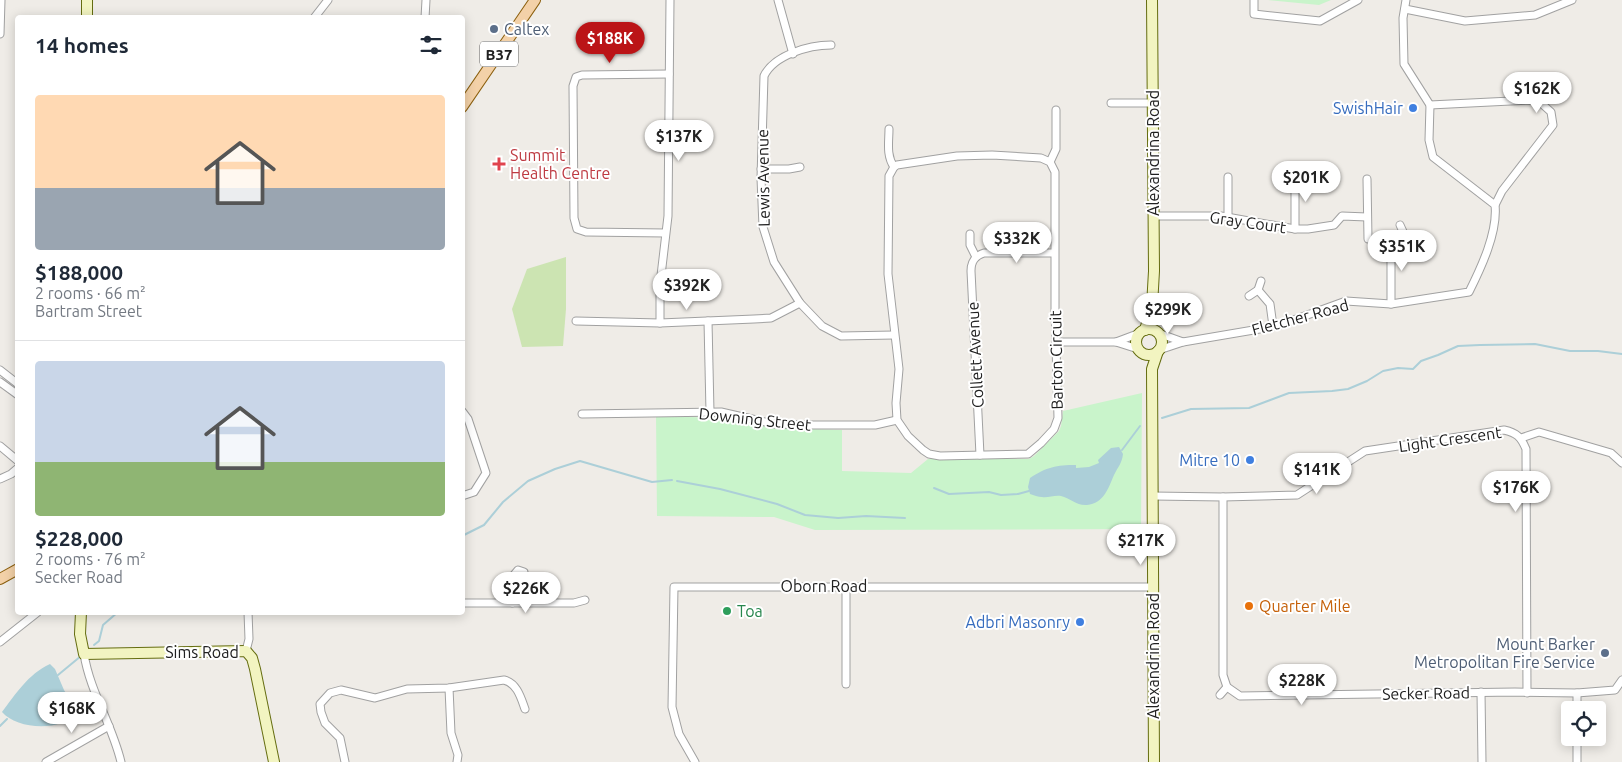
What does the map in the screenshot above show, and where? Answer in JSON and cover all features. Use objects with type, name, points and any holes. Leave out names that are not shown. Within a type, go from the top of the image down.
[{"type":"main road","points":[[87,0],[87,15]]},
{"type":"main road","name":"B37","points":[[465,103],[535,0]]},
{"type":"main road","name":"Alexandrina Road","points":[[1149,332],[1154,271],[1152,0]]},
{"type":"main road","points":[[1140,351],[1148,355],[1158,350],[1161,343],[1149,332],[1136,341],[1140,351],[1152,369]]},
{"type":"main road","name":"Alexandrina Road","points":[[1154,762],[1152,369],[1158,350]]},
{"type":"main road","points":[[0,579],[15,571]]},
{"type":"main road","points":[[81,615],[80,634],[84,654]]},
{"type":"main road","name":"Sims Road","points":[[84,654],[246,651],[252,658],[274,762]]},
{"type":"street","points":[[0,0],[0,34]]},
{"type":"street","points":[[316,15],[328,0]]},
{"type":"street","points":[[426,0],[426,15]]},
{"type":"street","points":[[660,323],[660,284],[668,216],[670,0]]},
{"type":"street","points":[[778,0],[792,54]]},
{"type":"street","points":[[1254,0],[1254,14],[1320,21],[1358,0]]},
{"type":"street","points":[[1406,0],[1403,18],[1404,64],[1430,105],[1429,140],[1433,157],[1495,205],[1502,191],[1552,125],[1551,112],[1541,104],[1530,100],[1430,105]]},
{"type":"street","points":[[1404,9],[1465,21],[1536,15],[1572,0]]},
{"type":"street","name":"Lewis Avenue","points":[[831,45],[818,45],[774,62],[764,76],[761,169],[765,239],[774,262],[800,303],[822,326],[841,336],[894,335]]},
{"type":"street","points":[[665,233],[586,232],[577,229],[574,218],[573,86],[576,77],[582,75],[669,74]]},
{"type":"street","points":[[1111,103],[1153,103]]},
{"type":"street","points":[[896,420],[898,368],[888,274],[889,176],[894,167],[904,164],[957,156],[992,155],[1041,158],[1050,162],[1056,149],[1056,110]]},
{"type":"street","points":[[889,129],[888,154],[894,167]]},
{"type":"street","name":"Barton Circuit","points":[[896,420],[908,436],[929,454],[940,456],[1028,454],[1054,430],[1058,418],[1054,253],[1055,172],[1050,162]]},
{"type":"street","points":[[761,169],[800,167]]},
{"type":"street","points":[[1228,177],[1228,217]]},
{"type":"street","points":[[1295,178],[1295,229]]},
{"type":"street","points":[[1367,179],[1368,239]]},
{"type":"street","name":"Fletcher Road","points":[[1158,350],[1183,342],[1273,326],[1346,301],[1391,304],[1469,292],[1480,270],[1496,218],[1495,205]]},
{"type":"street","name":"Gray Court","points":[[1154,216],[1228,217],[1295,229],[1334,226],[1342,216],[1367,217]]},
{"type":"street","points":[[1400,225],[1405,236],[1415,240]]},
{"type":"street","name":"Collett Avenue","points":[[970,234],[970,245],[976,257],[972,262],[971,271],[980,455]]},
{"type":"street","points":[[1391,304],[1391,256],[1405,236]]},
{"type":"street","points":[[976,257],[984,253],[1054,253]]},
{"type":"street","points":[[1248,296],[1258,290],[1261,281]]},
{"type":"street","points":[[1258,290],[1270,304],[1273,326]]},
{"type":"street","points":[[576,321],[660,323],[771,318],[800,303]]},
{"type":"street","points":[[708,321],[710,412]]},
{"type":"street","points":[[1056,342],[1116,342],[1149,332]]},
{"type":"street","name":"Fletcher Road","points":[[1149,332],[1183,342]]},
{"type":"street","points":[[1116,342],[1140,351]]},
{"type":"street","points":[[0,370],[15,382]]},
{"type":"street","points":[[0,382],[15,393]]},
{"type":"street","name":"Downing Street","points":[[582,414],[710,412],[736,415],[774,424],[875,425],[896,420]]},
{"type":"street","points":[[465,415],[486,473],[474,492],[465,495]]},
{"type":"street","name":"Light Crescent","points":[[1223,497],[1297,494],[1365,451],[1504,430],[1513,432],[1522,438],[1526,449],[1527,693]]},
{"type":"street","points":[[1522,438],[1539,432],[1611,453],[1622,463]]},
{"type":"street","points":[[0,446],[15,458]]},
{"type":"street","points":[[0,479],[15,470]]},
{"type":"street","points":[[1153,496],[1223,497],[1222,675],[1228,687],[1220,695]]},
{"type":"street","points":[[512,603],[513,576],[518,570],[524,572],[523,603]]},
{"type":"street","points":[[846,586],[846,684]]},
{"type":"street","name":"Oborn Road","points":[[695,762],[679,734],[672,707],[674,587],[1153,587]]},
{"type":"street","points":[[465,603],[574,603],[585,600]]},
{"type":"street","points":[[0,642],[34,615]]},
{"type":"street","points":[[246,651],[249,639],[248,615]]},
{"type":"street","points":[[84,654],[86,668],[94,693],[109,726],[121,762]]},
{"type":"street","points":[[345,762],[340,738],[325,723],[321,712],[320,704],[336,691],[346,690],[364,697],[375,698],[407,689],[449,688],[504,680],[510,681],[520,694],[525,709]]},
{"type":"street","name":"Secker Road","points":[[1228,687],[1240,696],[1481,692],[1577,693],[1615,690],[1622,680]]},
{"type":"street","points":[[449,688],[451,733],[458,755],[457,762]]},
{"type":"street","points":[[1481,692],[1482,762]]},
{"type":"street","points":[[1577,693],[1577,701]]},
{"type":"street","points":[[46,762],[109,726]]},
{"type":"street","points":[[1577,746],[1577,762]]},
{"type":"green space","points":[[1268,0],[1331,0],[1319,5]]},
{"type":"green space","points":[[566,257],[566,309],[563,346],[522,347],[512,309],[527,269]]},
{"type":"green space","points":[[1142,393],[1141,529],[815,530],[774,517],[657,516],[656,416],[721,418],[775,428],[842,430],[842,471],[911,473],[928,459],[1029,459],[1059,431],[1063,411]]},
{"type":"water","points":[[1119,447],[1123,454],[1121,462],[1107,490],[1093,504],[1083,505],[1061,496],[1039,497],[1030,494],[1028,487],[1030,478],[1042,471],[1063,465],[1076,465],[1076,468],[1089,467],[1099,463],[1098,460],[1111,448]]},
{"type":"water","points":[[50,664],[55,669],[64,690],[77,712],[61,723],[51,726],[40,726],[18,722],[2,712],[35,673]]},
{"type":"waterway","points":[[1162,418],[1191,409],[1249,408],[1289,393],[1348,389],[1367,381],[1383,371],[1398,368],[1413,369],[1421,361],[1458,346],[1535,344],[1570,351],[1598,351],[1622,354]]},
{"type":"waterway","points":[[1122,450],[1140,426]]},
{"type":"waterway","points":[[465,534],[484,525],[503,502],[528,481],[555,469],[580,461],[652,482],[672,480]]},
{"type":"waterway","points":[[677,481],[720,489],[777,504],[805,515],[838,518],[866,516],[905,518]]},
{"type":"waterway","points":[[934,488],[949,494],[989,492],[1001,495],[1029,491]]},
{"type":"waterway","points":[[94,645],[99,641],[103,625],[115,615]]},
{"type":"waterway","points":[[58,675],[81,656]]},
{"type":"waterway","points":[[0,726],[7,719]]},
{"type":"place","name":"Caltex","points":[[494,29]]},
{"type":"place","name":"SwishHair","points":[[1413,108]]},
{"type":"place","name":"Summit Health Centre","points":[[499,164]]},
{"type":"place","name":"Mitre 10","points":[[1250,460]]},
{"type":"place","name":"Quarter Mile","points":[[1249,606]]},
{"type":"place","name":"Toa","points":[[727,611]]},
{"type":"place","name":"Adbri Masonry","points":[[1080,622]]},
{"type":"place","name":"Mount Barker Metropolitan Fire Service","points":[[1605,653]]}]
